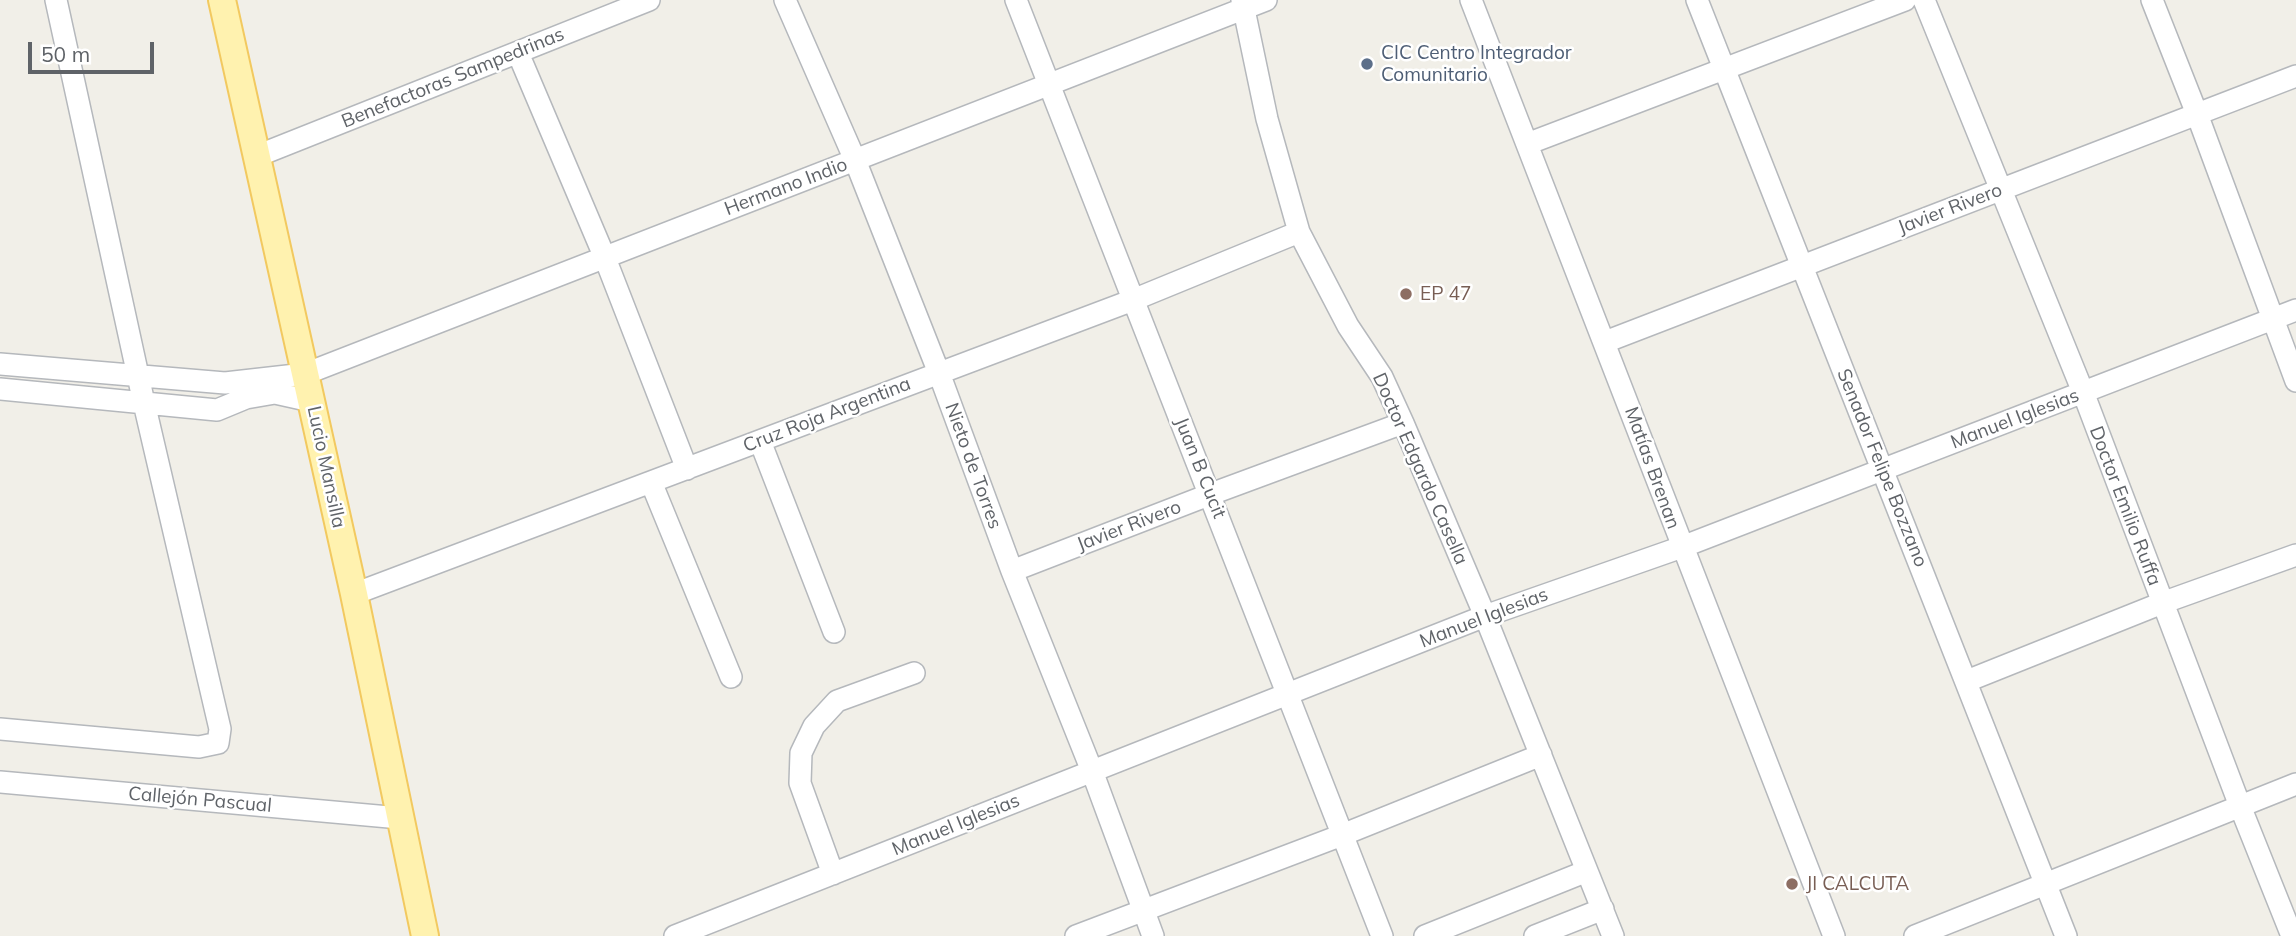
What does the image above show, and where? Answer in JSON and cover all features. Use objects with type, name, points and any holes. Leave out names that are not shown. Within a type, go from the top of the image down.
[{"type":"main road","name":"Lucio Mansilla","points":[[222,0],[354,594],[425,936]]},
{"type":"street","points":[[0,729],[200,747],[218,743],[220,729],[144,403],[56,0]]},
{"type":"street","name":"Benefactoras Sampedrinas","points":[[257,156],[649,0]]},
{"type":"street","name":"Nieto de Torres","points":[[785,0],[855,160],[939,373],[1012,572],[1092,771],[1153,936]]},
{"type":"street","name":"Juan B Cucit","points":[[1016,0],[1382,936]]},
{"type":"street","name":"Hermano Indio","points":[[0,364],[225,383],[305,374],[1048,85],[1243,4],[1266,0]]},
{"type":"street","name":"Matías Brenan","points":[[1471,0],[1834,936]]},
{"type":"street","name":"Senador Felipe Bozzano","points":[[1697,0],[2066,936]]},
{"type":"street","points":[[1528,144],[1905,0]]},
{"type":"street","name":"Doctor Emilio Ruffa","points":[[1924,0],[2082,393],[2292,936]]},
{"type":"street","points":[[2151,0],[2197,114],[2296,381]]},
{"type":"street","name":"Doctor Edgardo Casella","points":[[1243,4],[1267,119],[1299,232],[1348,326],[1382,377],[1403,423],[1485,616],[1613,936]]},
{"type":"street","points":[[518,53],[605,258],[687,469]]},
{"type":"street","name":"Javier Rivero","points":[[1605,342],[2296,76]]},
{"type":"street","name":"Cruz Roja Argentina","points":[[354,594],[1133,300],[1299,232]]},
{"type":"street","name":"Manuel Iglesias","points":[[689,933],[1485,616],[1682,547],[2296,310]]},
{"type":"street","points":[[0,388],[217,410],[246,398],[275,393],[311,401]]},
{"type":"street","name":"Javier Rivero","points":[[1012,572],[1403,423]]},
{"type":"street","points":[[760,441],[834,632]]},
{"type":"street","points":[[651,482],[731,677]]},
{"type":"street","points":[[1967,681],[2162,603],[2296,555]]},
{"type":"street","points":[[833,874],[800,783],[801,753],[814,726],[837,701],[914,673]]},
{"type":"street","points":[[1076,936],[1342,835],[1541,755]]},
{"type":"street","name":"Callejón Pascual","points":[[0,782],[400,818]]},
{"type":"street","points":[[1915,936],[2296,784]]},
{"type":"street","points":[[1425,936],[1587,871]]},
{"type":"street","points":[[1535,936],[1603,909]]},
{"type":"place","name":"CIC Centro Integrador Comunitario","points":[[1367,64]]},
{"type":"place","name":"EP 47","points":[[1406,294]]},
{"type":"place","name":"JI CALCUTA","points":[[1792,884]]}]
